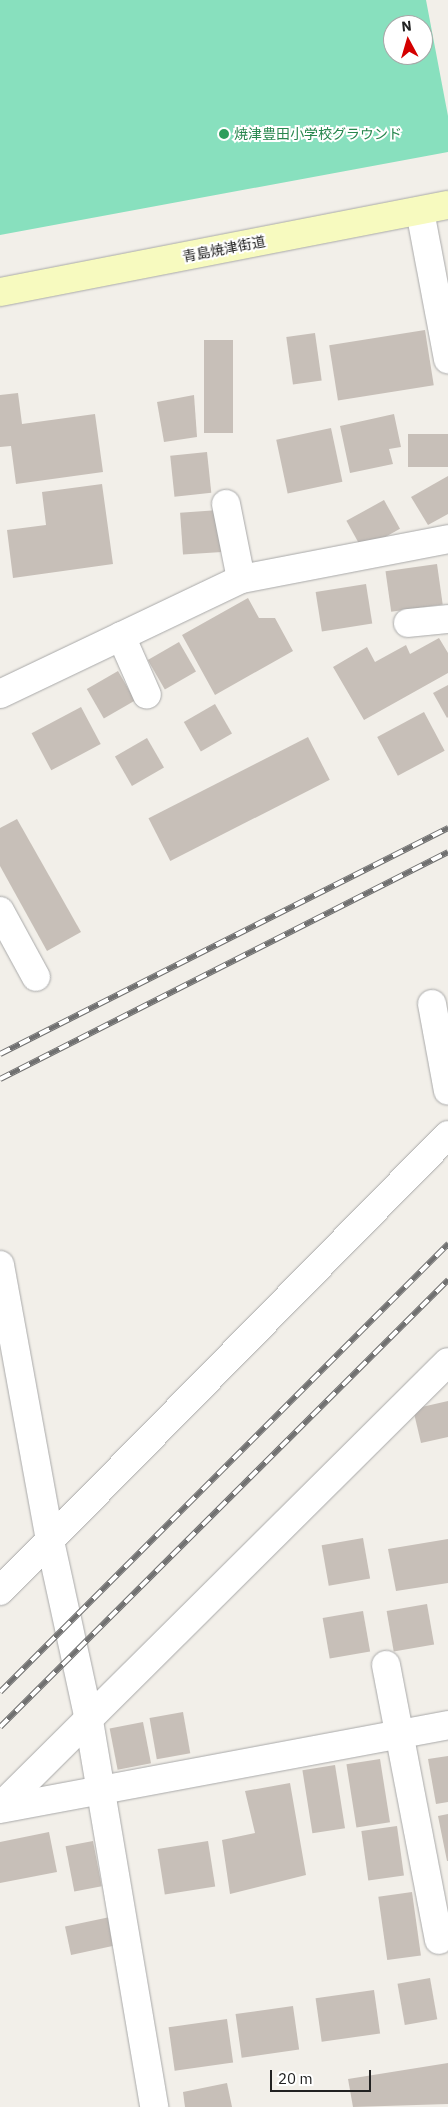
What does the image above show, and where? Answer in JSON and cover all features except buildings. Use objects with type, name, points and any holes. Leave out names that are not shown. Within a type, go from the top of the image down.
[{"type":"main road","name":"青島焼津街道","points":[[0,292],[448,205]]},
{"type":"street","points":[[420,211],[448,359]]},
{"type":"street","points":[[226,504],[241,579]]},
{"type":"street","points":[[0,694],[241,579],[448,540]]},
{"type":"street","points":[[408,623],[448,619]]},
{"type":"street","points":[[121,636],[147,695]]},
{"type":"street","points":[[0,911],[36,977]]},
{"type":"street","points":[[432,1004],[448,1091]]},
{"type":"street","points":[[0,1591],[448,1135]]},
{"type":"street","points":[[0,1265],[9,1364],[88,1715],[97,1790],[154,2107]]},
{"type":"street","points":[[0,1808],[88,1715],[448,1362]]},
{"type":"street","points":[[386,1665],[439,1940]]},
{"type":"street","points":[[0,1808],[448,1725]]},
{"type":"green space","name":"焼津豊田小学校グラウンド","points":[[0,0],[426,0],[429,15],[383,15],[383,65],[433,65],[433,37],[448,116],[448,152],[0,235]]},
{"type":"railway","points":[[0,1054],[448,828]]},
{"type":"railway","points":[[0,1079],[448,852]]},
{"type":"railway","points":[[0,1692],[448,1244]]},
{"type":"railway","points":[[0,1727],[448,1280]]},
{"type":"place","name":"焼津豊田小学校グラウンド","points":[[224,134]]}]
